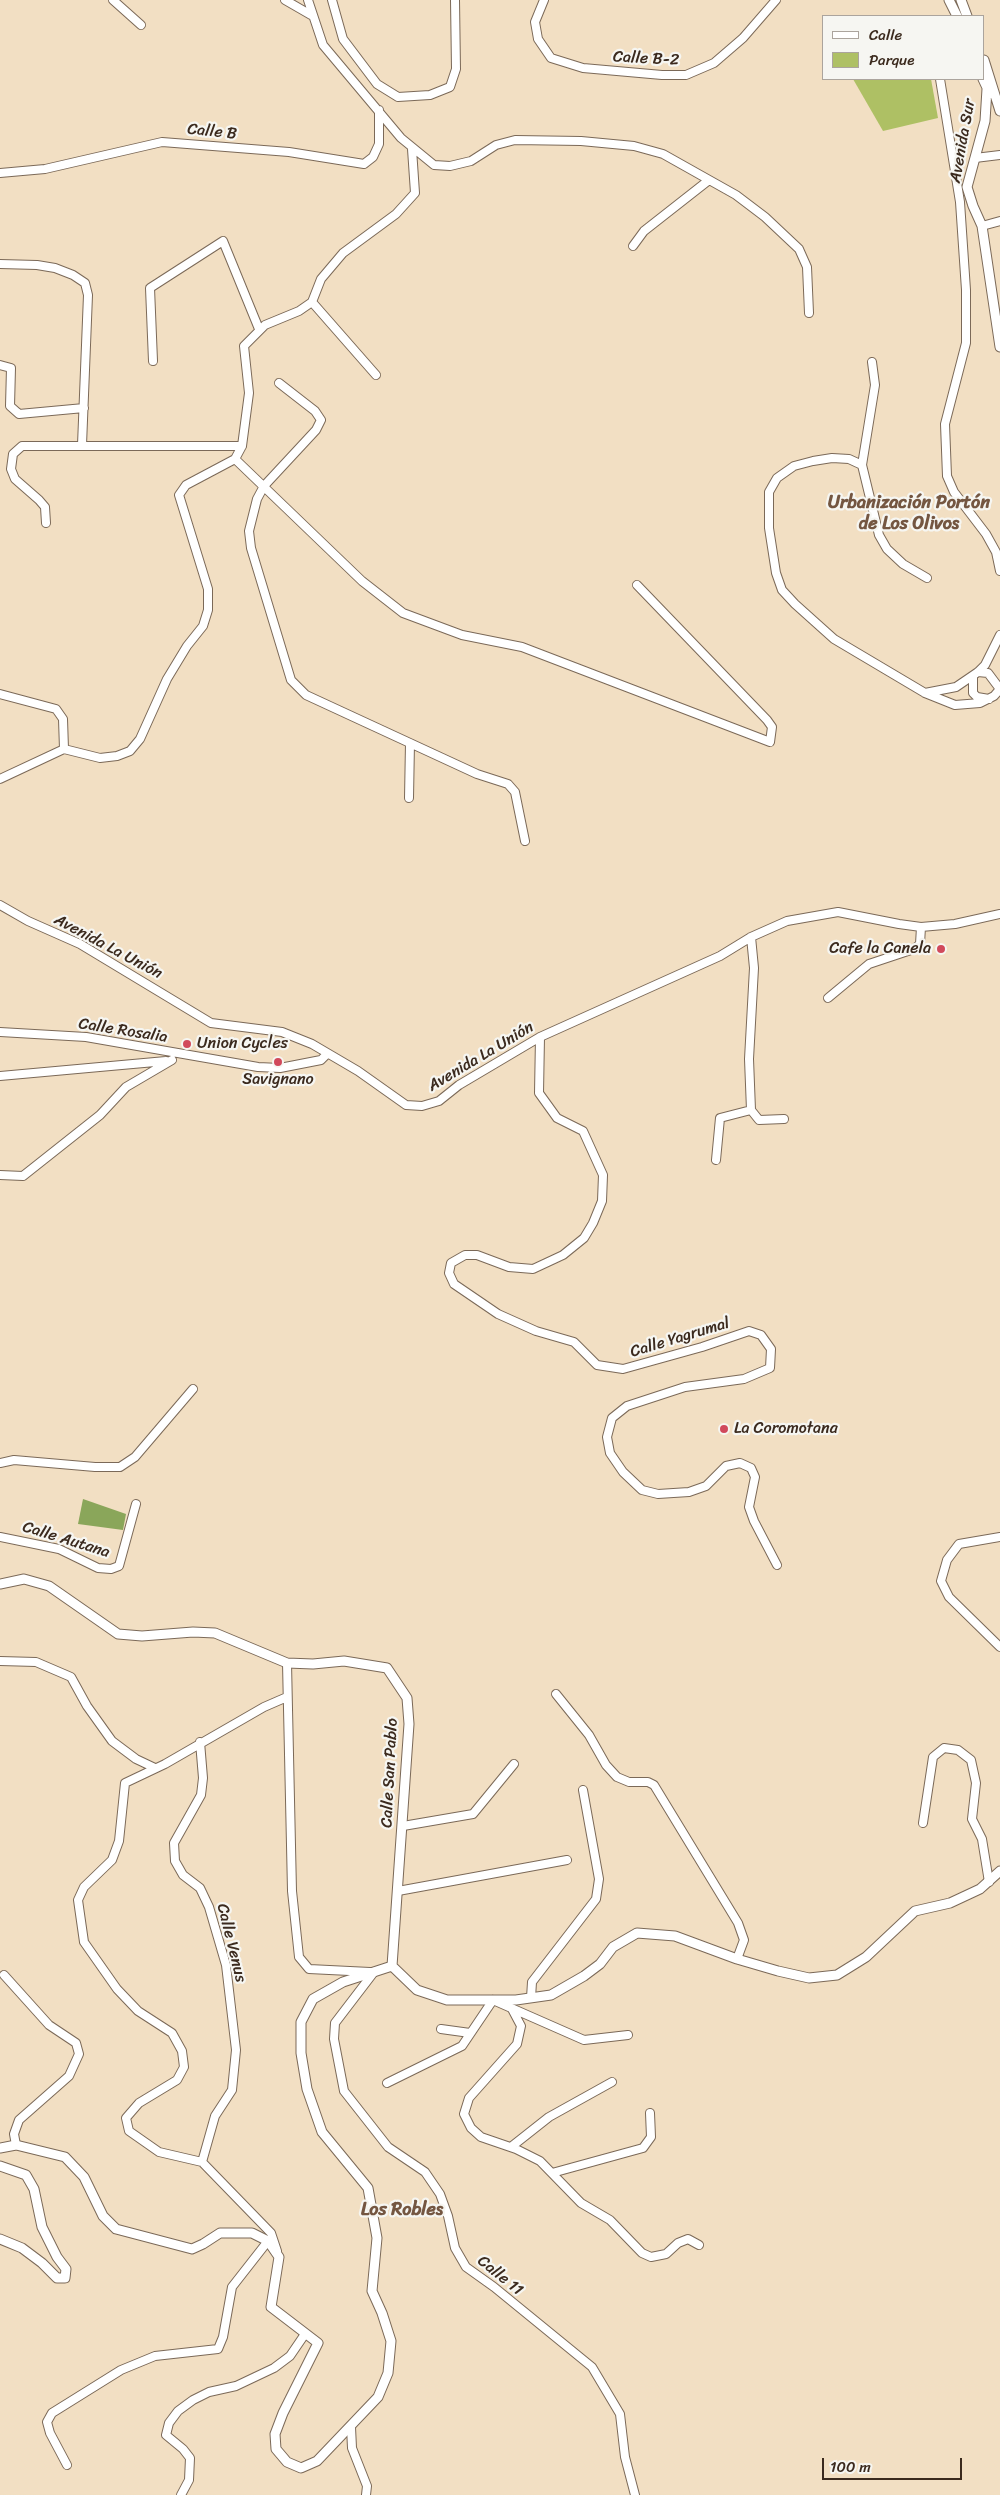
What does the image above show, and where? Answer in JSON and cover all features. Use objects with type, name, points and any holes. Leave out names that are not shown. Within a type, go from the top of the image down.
[{"type":"street","points":[[113,0],[141,25]]},
{"type":"street","points":[[285,0],[311,15]]},
{"type":"street","points":[[308,0],[311,15],[323,45],[380,110],[401,138],[412,149],[434,165],[450,166],[471,161],[496,145],[515,140],[581,141],[634,146],[664,154],[736,195],[765,217],[799,250],[807,267],[809,313]]},
{"type":"street","points":[[332,0],[343,40],[377,84],[398,97],[430,95],[450,87],[456,70],[455,0]]},
{"type":"street","name":"Calle B-2","points":[[544,0],[535,22],[538,39],[551,58],[583,68],[618,72],[686,75],[714,63],[743,38],[776,0]]},
{"type":"street","points":[[949,0],[956,15]]},
{"type":"street","points":[[961,0],[968,15]]},
{"type":"street","name":"Avenida Sur","points":[[985,63],[1000,113]]},
{"type":"street","points":[[940,80],[960,202],[966,290],[966,344],[945,424],[948,476],[954,492],[986,534],[996,552],[1000,572]]},
{"type":"street","name":"Avenida Sur","points":[[982,80],[1000,113]]},
{"type":"street","name":"Avenida Sur","points":[[987,89],[985,121],[967,186],[982,226],[1000,347]]},
{"type":"street","name":"Calle B","points":[[0,173],[45,169],[162,142],[289,152],[364,164],[374,157],[379,144],[380,110]]},
{"type":"street","points":[[0,779],[64,749],[100,758],[117,756],[130,751],[140,739],[167,679],[186,646],[203,626],[208,610],[208,589],[179,495],[186,484],[235,459],[242,446],[249,392],[244,346],[259,329],[299,311],[312,302],[321,279],[343,252],[396,214],[415,193],[412,149]]},
{"type":"street","points":[[974,158],[1000,155]]},
{"type":"street","points":[[632,246],[644,231],[709,180]]},
{"type":"street","points":[[982,226],[1000,221]]},
{"type":"street","points":[[153,361],[150,288],[223,241],[259,329]]},
{"type":"street","points":[[0,264],[37,265],[55,268],[73,275],[85,284],[88,295],[82,445]]},
{"type":"street","points":[[312,302],[376,375]]},
{"type":"street","points":[[872,362],[875,385],[862,465],[879,535],[903,564],[927,578]]},
{"type":"street","points":[[0,365],[11,368],[10,406],[19,414],[84,408]]},
{"type":"street","points":[[279,383],[315,411],[321,420],[316,430],[264,486],[257,499],[250,531],[251,548],[290,680],[306,696],[477,774],[508,784],[515,792],[525,841]]},
{"type":"street","points":[[46,523],[45,507],[15,479],[11,469],[13,454],[22,446],[242,446]]},
{"type":"street","points":[[235,459],[362,581],[403,613],[462,635],[522,647],[770,742],[773,735],[772,727],[767,720],[637,585]]},
{"type":"street","points":[[862,465],[848,459],[822,460],[794,466],[777,478],[769,492],[769,528],[776,573],[782,590],[834,638],[925,693],[955,705],[980,703],[989,699],[1000,689],[988,673],[976,674]]},
{"type":"street","points":[[925,693],[956,687],[976,674],[985,664],[1000,635]]},
{"type":"street","points":[[976,674],[973,693],[977,698],[989,699]]},
{"type":"street","points":[[0,694],[56,709],[63,720],[64,749]]},
{"type":"street","points":[[409,798],[410,743]]},
{"type":"street","name":"Avenida La Unión","points":[[0,906],[28,921],[80,944],[211,1022],[282,1032],[312,1044],[358,1071],[406,1105],[422,1106],[439,1101],[459,1085],[540,1037],[720,956],[751,937],[787,921],[838,912],[899,924],[921,926],[955,924],[1000,914]]},
{"type":"street","points":[[828,998],[869,964],[914,949],[920,944],[921,926]]},
{"type":"street","points":[[751,937],[754,975],[749,1059],[751,1110],[759,1120],[784,1119]]},
{"type":"street","name":"Calle Rosalia","points":[[0,1032],[86,1037],[258,1067],[280,1068],[321,1060],[327,1054]]},
{"type":"street","name":"Calle Yagrumal","points":[[540,1037],[539,1093],[557,1118],[583,1131],[602,1175],[602,1201],[593,1223],[584,1238],[564,1255],[533,1269],[509,1267],[477,1255],[465,1255],[451,1263],[449,1273],[454,1284],[461,1290],[498,1314],[536,1331],[574,1342],[597,1365],[624,1369],[702,1347],[749,1331],[761,1335],[771,1349],[770,1368],[744,1379],[685,1387],[627,1406],[612,1418],[607,1437],[610,1453],[623,1472],[642,1490],[658,1494],[689,1492],[706,1486],[726,1466],[740,1463],[751,1468],[755,1477],[750,1507],[754,1521],[777,1565]]},
{"type":"street","points":[[0,1076],[172,1060],[190,1056]]},
{"type":"street","points":[[0,1176],[23,1176],[100,1115],[126,1087],[172,1060]]},
{"type":"street","points":[[716,1160],[720,1118],[751,1110]]},
{"type":"street","points":[[0,1463],[14,1460],[95,1468],[120,1467],[135,1457],[193,1389]]},
{"type":"street","name":"Calle Autana","points":[[0,1537],[15,1538],[60,1549],[98,1568],[111,1569],[119,1566],[136,1504]]},
{"type":"street","points":[[1000,1537],[959,1544],[947,1560],[940,1581],[949,1597],[1000,1646]]},
{"type":"street","name":"Calle San Pablo","points":[[0,1584],[24,1579],[49,1586],[118,1634],[142,1636],[192,1632],[215,1633],[287,1663],[313,1664],[344,1661],[387,1668],[407,1698],[409,1724],[392,1966]]},
{"type":"street","points":[[0,1661],[36,1662],[70,1677],[87,1706],[112,1741],[136,1758],[156,1768]]},
{"type":"street","points":[[287,1663],[292,1891],[299,1957],[309,1969],[374,1972]]},
{"type":"street","points":[[556,1694],[589,1735],[606,1765],[617,1777],[629,1782],[648,1782],[654,1786],[738,1923],[744,1940],[737,1959]]},
{"type":"street","points":[[287,1696],[200,1742],[156,1768],[125,1782],[119,1842],[112,1860],[84,1887],[78,1900],[78,1911],[84,1942],[117,1989],[138,2011],[172,2033],[182,2051],[184,2067],[177,2080],[139,2103],[126,2118],[129,2131],[160,2152],[202,2162],[271,2233],[279,2257],[271,2307],[318,2343],[282,2413],[275,2434],[276,2449],[287,2462],[301,2468],[316,2461],[378,2397],[388,2374],[391,2341],[382,2313],[372,2291],[376,2238],[368,2188],[322,2132],[307,2089],[301,2054],[301,2022],[313,1999],[343,1982],[392,1966],[417,1990],[447,2000],[493,2000],[551,1995],[584,1976],[600,1964],[613,1947],[637,1934],[675,1936],[737,1959],[809,1978],[837,1975],[866,1957],[915,1911],[950,1903],[980,1889],[1000,1871]]},
{"type":"street","name":"Calle Venus","points":[[200,1742],[203,1778],[201,1795],[174,1844],[175,1861],[183,1875],[200,1888],[209,1907],[226,1964],[236,2050],[232,2090],[215,2116],[202,2162]]},
{"type":"street","points":[[923,1824],[933,1757],[944,1748],[958,1750],[972,1760],[976,1782],[972,1818],[982,1839],[989,1882]]},
{"type":"street","points":[[403,1826],[473,1814],[514,1764]]},
{"type":"street","points":[[532,1998],[532,1982],[596,1899],[600,1879],[583,1790]]},
{"type":"street","points":[[398,1891],[567,1860]]},
{"type":"street","name":"Calle 11","points":[[374,1972],[335,2022],[334,2039],[344,2091],[388,2147],[425,2172],[440,2194],[448,2216],[455,2248],[466,2267],[494,2286],[592,2367],[620,2414],[625,2457],[635,2495]]},
{"type":"street","points":[[4,1975],[49,2025],[76,2043],[79,2054],[69,2076],[19,2120],[14,2134],[16,2144]]},
{"type":"street","points":[[493,2000],[584,2040],[628,2035]]},
{"type":"street","points":[[387,2082],[462,2046],[493,2000]]},
{"type":"street","points":[[512,2009],[521,2026],[517,2044],[469,2098],[464,2114],[470,2128],[481,2138],[511,2147],[540,2161],[581,2203],[610,2220],[642,2253],[651,2258],[666,2254],[678,2243],[688,2239],[699,2245]]},
{"type":"street","points":[[441,2030],[470,2033]]},
{"type":"street","points":[[511,2147],[549,2117],[612,2082]]},
{"type":"street","points":[[552,2173],[592,2160],[643,2148],[651,2137],[650,2113]]},
{"type":"street","points":[[0,2148],[16,2144],[65,2157],[84,2177],[103,2216],[116,2229],[192,2249],[220,2233],[252,2233],[268,2241],[279,2257]]},
{"type":"street","points":[[0,2166],[26,2175],[34,2189],[42,2226],[57,2257],[66,2269],[65,2278],[57,2278],[22,2248],[0,2240]]},
{"type":"street","points":[[67,2464],[50,2434],[47,2422],[52,2413],[130,2366],[155,2356],[218,2348],[223,2337],[232,2287],[268,2241]]},
{"type":"street","points":[[181,2495],[189,2480],[190,2458],[183,2449],[166,2435],[169,2423],[178,2411],[193,2400],[209,2392],[236,2386],[274,2368],[290,2356],[305,2334]]},
{"type":"street","points":[[351,2427],[352,2448],[367,2486],[366,2495]]},
{"type":"green space","points":[[854,80],[931,80],[938,118],[883,131]]},
{"type":"green space","points":[[83,1499],[126,1514],[123,1530],[78,1524]]},
{"type":"place","name":"Cafe la Canela","points":[[941,949]]},
{"type":"place","name":"Union Cycles","points":[[187,1044]]},
{"type":"place","name":"Savignano","points":[[278,1062]]},
{"type":"place","name":"La Coromotana","points":[[724,1429]]},
{"type":"district","name":"Urbanización Portón de Los Olivos","points":[[909,513]]},
{"type":"district","name":"Los Robles","points":[[402,2210]]}]
